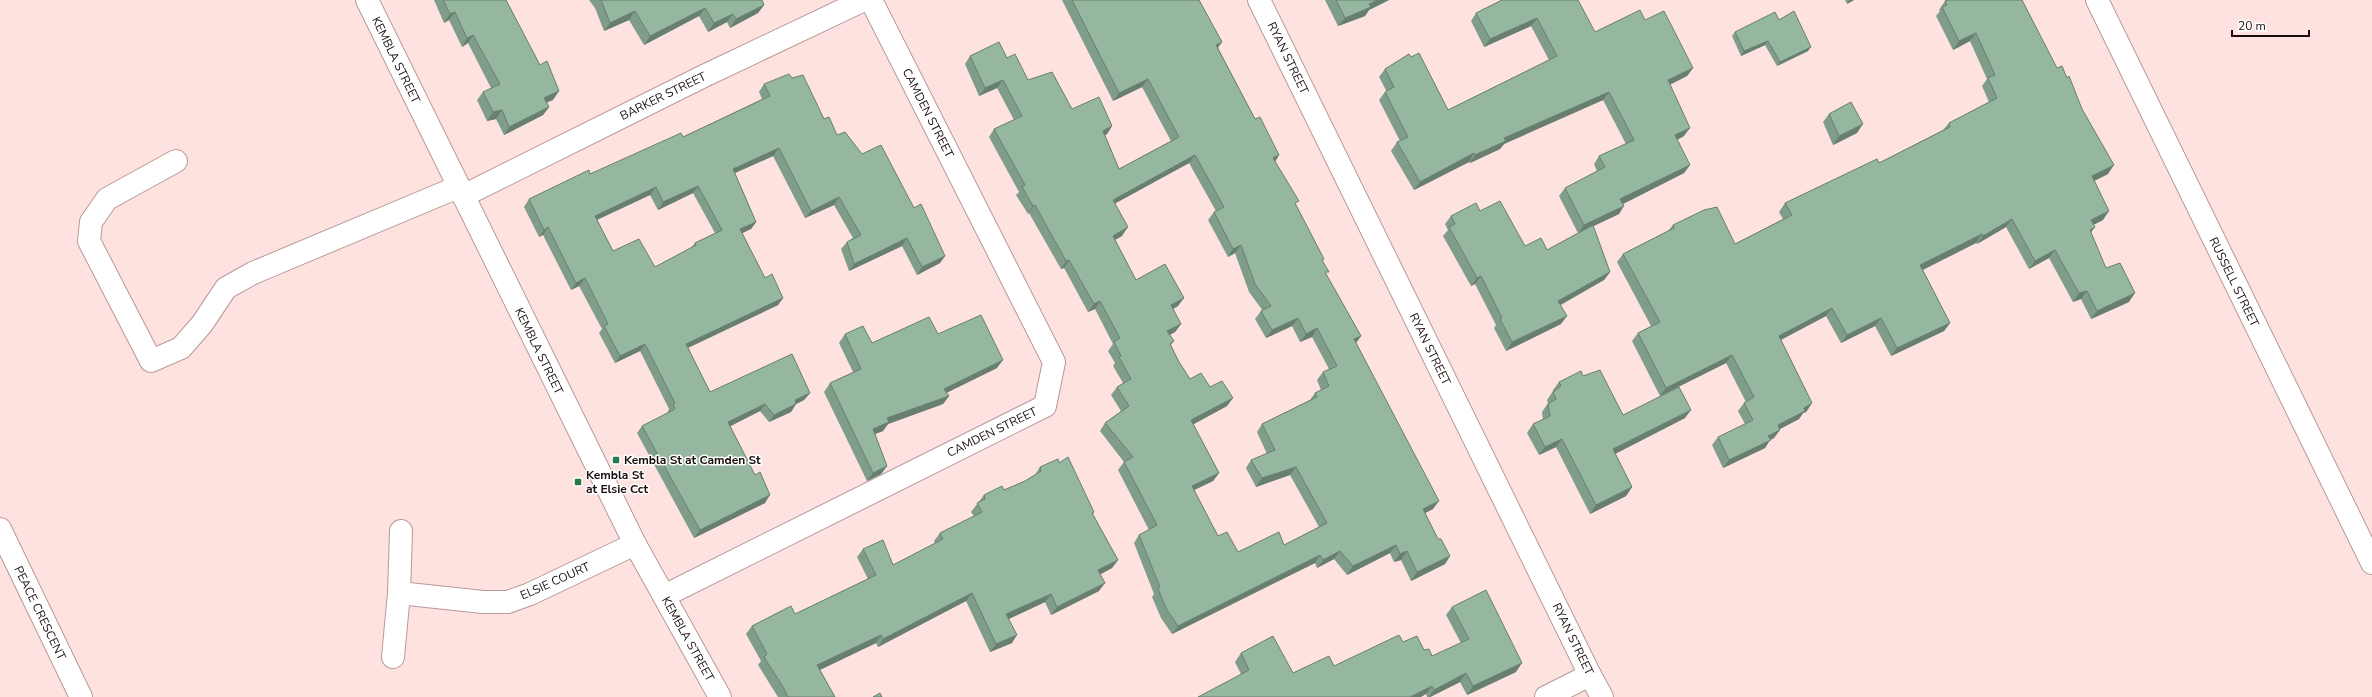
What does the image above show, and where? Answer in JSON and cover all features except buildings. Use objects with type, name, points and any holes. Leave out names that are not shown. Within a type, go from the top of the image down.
[{"type":"street","name":"KEMBLA STREET","points":[[367,0],[634,544],[720,697]]},
{"type":"street","name":"BARKER STREET","points":[[176,161],[107,199],[91,222],[89,241],[151,361],[182,348],[202,324],[226,288],[253,273],[460,191],[864,0]]},
{"type":"street","name":"CAMDEN STREET","points":[[664,596],[1045,406],[1054,362],[871,0]]},
{"type":"street","name":"RYAN STREET","points":[[1259,0],[1602,697]]},
{"type":"street","name":"RUSSELL STREET","points":[[2097,0],[2372,563]]},
{"type":"street","name":"PEACE CRESCENT","points":[[0,528],[81,697]]},
{"type":"street","points":[[393,657],[399,592],[402,531]]},
{"type":"street","name":"ELSIE COURT","points":[[399,592],[483,602],[508,602],[530,594],[634,544]]},
{"type":"street","points":[[1546,697],[1590,675]]},
{"type":"place","name":"Kembla St at Camden St","points":[[616,460]]},
{"type":"place","name":"Kembla St at Elsie Cct","points":[[578,482]]}]
